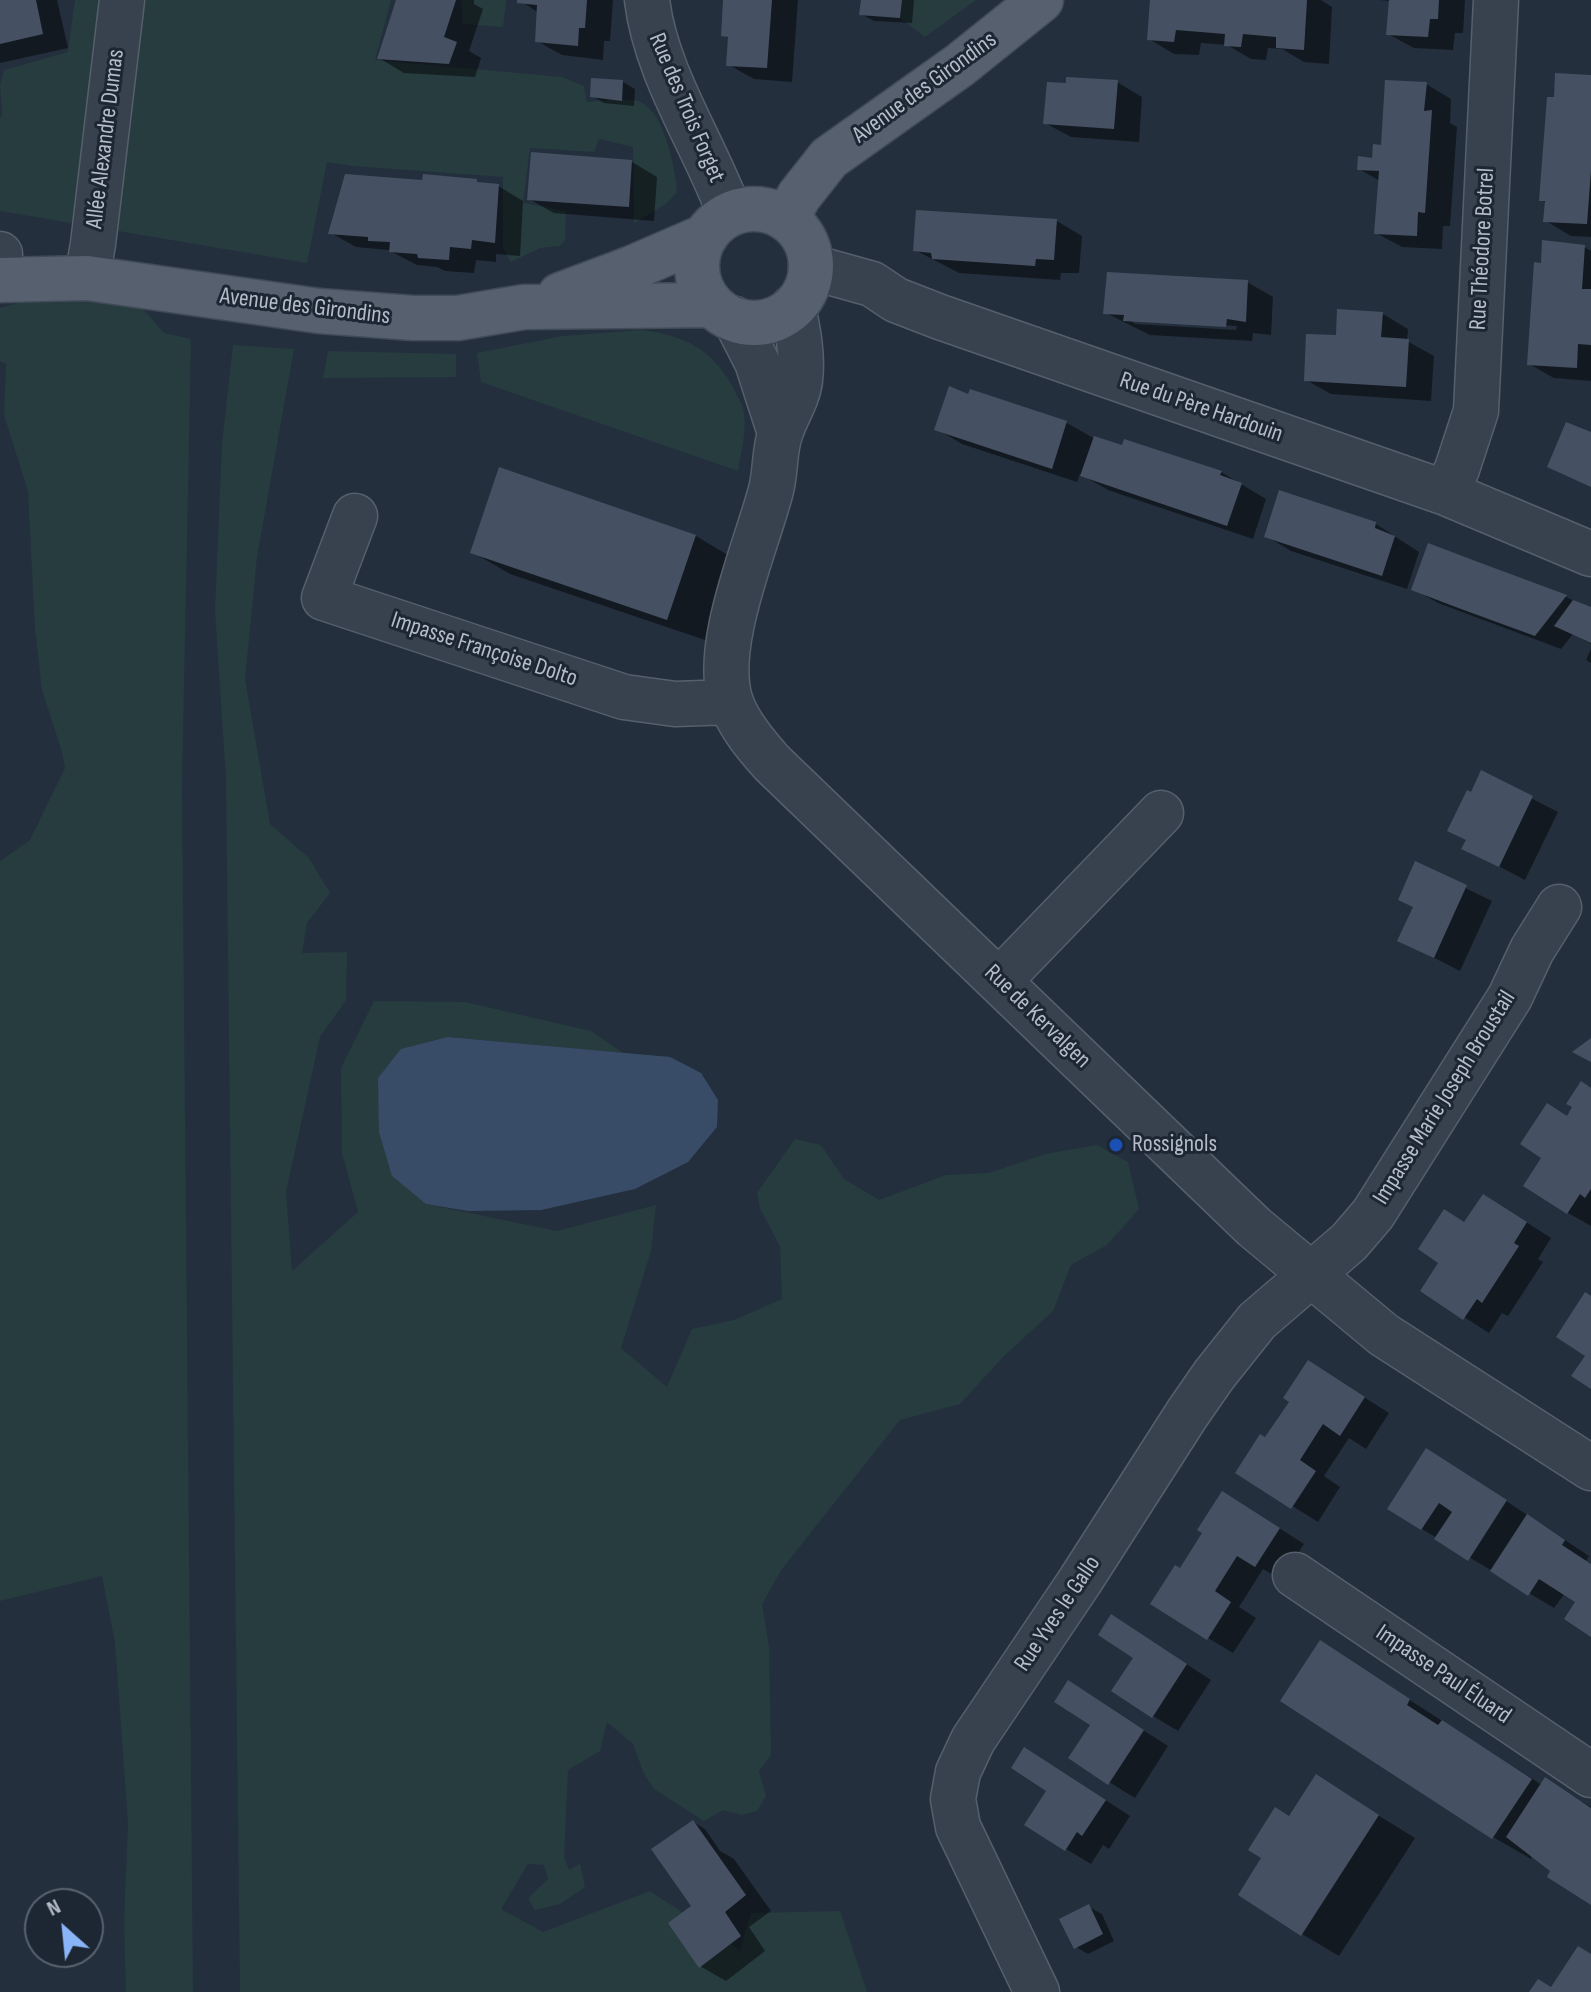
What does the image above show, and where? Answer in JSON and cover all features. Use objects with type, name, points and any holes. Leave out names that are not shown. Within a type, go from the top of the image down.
[{"type":"main road","name":"Avenue des Girondins","points":[[786,219],[799,196],[829,158],[960,65],[1041,0]]},
{"type":"main road","points":[[759,209],[786,219],[800,232],[808,248],[811,267],[809,281],[793,307],[780,316],[750,323],[724,312],[698,279],[699,249],[718,225],[759,209]]},
{"type":"main road","name":"Avenue des Girondins","points":[[0,255],[96,279],[292,307],[413,318],[458,318],[524,307],[632,268],[718,225]]},
{"type":"main road","name":"Avenue des Girondins","points":[[0,280],[96,279]]},
{"type":"main road","name":"Avenue des Girondins","points":[[524,307],[724,312]]},
{"type":"street","name":"Allée Alexandre Dumas","points":[[96,279],[95,229],[122,0]]},
{"type":"street","name":"Rue des Trois Forget","points":[[647,0],[650,26],[658,50],[716,175],[718,225]]},
{"type":"street","name":"Rue Théodore Botrel","points":[[1446,493],[1471,430],[1476,393],[1496,0]]},
{"type":"street","name":"Rue du Père Hardouin","points":[[811,267],[872,284],[884,293],[940,317],[1446,493],[1591,554]]},
{"type":"street","name":"Rue de Kervalgen","points":[[793,307],[799,332],[801,377],[797,396],[780,433],[772,487],[727,649],[726,671],[731,702],[744,728],[772,763],[1254,1227],[1384,1335],[1591,1468]]},
{"type":"street","name":"Rue de Kervalgen","points":[[724,312],[757,362],[780,433]]},
{"type":"street","name":"Impasse Françoise Dolto","points":[[355,516],[324,598],[624,697],[675,704],[731,702]]},
{"type":"street","points":[[999,981],[1161,813]]},
{"type":"street","name":"Impasse Marie Joseph Broustail","points":[[1311,1274],[1349,1242],[1373,1214],[1502,1010],[1538,938],[1559,907]]},
{"type":"street","name":"Rue Yves le Gallo","points":[[1037,1992],[958,1827],[953,1799],[958,1772],[973,1740],[1214,1375],[1257,1321],[1311,1274]]},
{"type":"street","name":"Impasse Paul Éluard","points":[[1295,1575],[1591,1775]]},
{"type":"green space","points":[[75,0],[391,0],[375,60],[562,77],[584,86],[587,102],[638,101],[647,106],[662,127],[671,155],[677,192],[666,204],[634,223],[633,147],[599,139],[594,152],[530,148],[523,203],[566,211],[565,240],[560,246],[540,248],[511,262],[503,248],[503,177],[327,162],[307,263],[0,211],[0,85],[4,70],[68,52]]},
{"type":"green space","points":[[461,0],[506,0],[503,27],[463,24]]},
{"type":"green space","points":[[902,0],[976,0],[925,37],[900,18]]},
{"type":"green space","points":[[73,294],[143,309],[164,333],[191,339],[182,786],[193,1992],[126,1992],[124,1922],[128,1823],[115,1643],[102,1576],[0,1601],[0,861],[30,840],[65,768],[42,690],[35,629],[28,491],[4,415],[6,364],[0,361],[0,308],[33,299]]},
{"type":"green space","points":[[640,330],[684,340],[717,364],[742,404],[744,440],[738,471],[481,382],[477,353],[563,336]]},
{"type":"green space","points":[[233,345],[294,349],[257,557],[245,679],[270,824],[309,858],[330,893],[307,923],[302,953],[347,952],[346,1000],[320,1037],[286,1192],[292,1271],[358,1212],[342,1153],[341,1068],[374,1001],[465,1002],[591,1031],[623,1053],[448,1037],[426,1204],[557,1231],[656,1205],[651,1251],[621,1348],[667,1387],[692,1329],[734,1320],[782,1299],[780,1247],[760,1208],[757,1193],[795,1139],[821,1145],[844,1179],[879,1200],[946,1175],[989,1173],[1045,1154],[1097,1145],[1128,1162],[1139,1209],[1107,1245],[1071,1265],[1053,1311],[1004,1356],[960,1404],[900,1420],[782,1569],[762,1604],[769,1647],[771,1755],[759,1771],[766,1796],[757,1811],[741,1815],[723,1810],[704,1821],[654,1789],[644,1774],[633,1744],[607,1722],[600,1751],[568,1770],[564,1857],[569,1870],[580,1864],[585,1887],[560,1904],[535,1910],[528,1898],[548,1879],[544,1865],[528,1864],[501,1909],[543,1932],[650,1891],[740,1950],[751,1913],[840,1911],[867,1992],[240,1992],[226,780],[215,610],[222,444]]},
{"type":"green space","points":[[328,351],[456,354],[456,377],[323,378]]},
{"type":"water","points":[[448,1037],[670,1057],[701,1073],[718,1100],[717,1127],[688,1162],[635,1189],[541,1210],[468,1211],[426,1204],[392,1176],[379,1132],[378,1078],[401,1049]]},
{"type":"building","points":[[0,0],[36,0],[43,34],[0,44]]},
{"type":"building","points":[[396,0],[456,0],[444,37],[457,42],[449,64],[377,59]]},
{"type":"building","points":[[517,0],[587,0],[585,28],[579,28],[578,46],[535,42],[537,5],[517,3]]},
{"type":"building","points":[[723,0],[772,0],[767,68],[726,66],[728,37],[721,36]]},
{"type":"building","points":[[861,0],[902,0],[900,18],[859,15]]},
{"type":"building","points":[[1150,0],[1307,0],[1304,50],[1276,48],[1276,37],[1243,34],[1241,47],[1224,46],[1225,34],[1176,30],[1174,42],[1147,40]]},
{"type":"building","points":[[1389,0],[1439,0],[1438,19],[1430,19],[1428,37],[1386,35]]},
{"type":"building","points":[[1555,73],[1591,75],[1591,170],[1587,224],[1543,222],[1545,201],[1539,201],[1547,97],[1554,97]]},
{"type":"building","points":[[1066,77],[1118,80],[1114,129],[1043,124],[1047,82],[1066,83]]},
{"type":"building","points":[[591,78],[623,80],[622,101],[590,97]]},
{"type":"building","points":[[1385,80],[1427,82],[1424,111],[1432,110],[1425,213],[1418,212],[1417,236],[1374,234],[1379,171],[1357,170],[1358,156],[1372,158],[1373,144],[1381,145]]},
{"type":"building","points":[[531,152],[632,160],[629,207],[527,200]]},
{"type":"building","points":[[345,174],[422,180],[423,174],[499,184],[495,243],[472,240],[471,249],[450,247],[449,260],[389,252],[390,242],[368,241],[368,237],[328,234]]},
{"type":"building","points":[[916,210],[1057,219],[1054,260],[1036,259],[1035,266],[932,259],[931,253],[913,251]]},
{"type":"building","points":[[1542,240],[1585,245],[1582,289],[1591,289],[1591,345],[1578,344],[1577,368],[1527,365],[1534,262],[1541,263]]},
{"type":"building","points":[[1107,272],[1248,280],[1246,322],[1227,319],[1226,327],[1123,321],[1124,315],[1103,314]]},
{"type":"building","points":[[1337,309],[1383,312],[1381,337],[1409,339],[1406,387],[1304,381],[1306,334],[1336,335]]},
{"type":"building","points":[[949,386],[968,394],[970,389],[1067,421],[1052,469],[934,430]]},
{"type":"building","points":[[1566,422],[1591,432],[1591,487],[1547,467]]},
{"type":"building","points":[[1094,436],[1122,445],[1124,439],[1222,471],[1220,475],[1242,483],[1227,526],[1080,476]]},
{"type":"building","points":[[499,467],[696,535],[667,620],[470,553]]},
{"type":"building","points":[[1279,490],[1376,522],[1375,528],[1395,536],[1382,576],[1264,537]]},
{"type":"building","points":[[1428,543],[1567,595],[1535,636],[1461,609],[1411,590]]},
{"type":"building","points":[[1573,600],[1591,607],[1591,643],[1554,626]]},
{"type":"building","points":[[1481,770],[1533,796],[1499,867],[1461,849],[1466,840],[1447,831],[1467,790],[1471,792]]},
{"type":"building","points":[[1415,861],[1467,885],[1434,958],[1397,941],[1413,907],[1398,900]]},
{"type":"building","points":[[1591,1038],[1591,1062],[1572,1052]]},
{"type":"building","points":[[1581,1081],[1591,1088],[1591,1189],[1585,1198],[1580,1194],[1567,1214],[1523,1186],[1541,1158],[1520,1144],[1547,1103],[1567,1116],[1572,1107],[1566,1104]]},
{"type":"building","points":[[1483,1194],[1527,1222],[1514,1243],[1519,1246],[1482,1303],[1477,1299],[1463,1320],[1420,1291],[1438,1263],[1418,1249],[1444,1209],[1464,1222]]},
{"type":"building","points":[[1585,1292],[1591,1296],[1591,1389],[1571,1376],[1585,1356],[1556,1337]]},
{"type":"building","points":[[1308,1360],[1365,1397],[1340,1436],[1323,1424],[1300,1460],[1316,1471],[1291,1509],[1235,1473],[1260,1434],[1265,1437],[1289,1402],[1283,1398]]},
{"type":"building","points":[[1426,1448],[1507,1500],[1468,1561],[1434,1539],[1452,1512],[1439,1503],[1421,1530],[1387,1509]]},
{"type":"building","points":[[1222,1491],[1280,1528],[1255,1567],[1237,1556],[1215,1591],[1231,1602],[1207,1640],[1150,1604],[1175,1565],[1180,1568],[1202,1533],[1197,1530]]},
{"type":"building","points":[[1527,1514],[1565,1540],[1562,1545],[1591,1564],[1591,1637],[1564,1619],[1575,1602],[1539,1579],[1528,1596],[1490,1571]]},
{"type":"building","points":[[1111,1614],[1187,1664],[1152,1718],[1111,1691],[1133,1658],[1098,1635]]},
{"type":"building","points":[[1320,1640],[1410,1699],[1407,1705],[1438,1725],[1442,1720],[1532,1779],[1492,1839],[1280,1701]]},
{"type":"building","points":[[1068,1680],[1144,1730],[1108,1785],[1068,1758],[1090,1725],[1054,1702]]},
{"type":"building","points":[[1024,1747],[1106,1800],[1082,1836],[1077,1832],[1065,1851],[1024,1825],[1046,1791],[1011,1768]]},
{"type":"building","points":[[1316,1774],[1379,1815],[1301,1936],[1238,1895],[1261,1858],[1248,1850],[1275,1807],[1289,1816]]},
{"type":"building","points":[[1545,1777],[1591,1808],[1591,1905],[1547,1877],[1550,1871],[1506,1837]]},
{"type":"building","points":[[693,1820],[746,1895],[725,1912],[741,1936],[699,1968],[668,1923],[691,1906],[651,1849]]},
{"type":"building","points":[[1089,1904],[1103,1934],[1074,1949],[1059,1919]]},
{"type":"building","points":[[1578,1946],[1591,1954],[1591,1992],[1529,1992],[1538,1979],[1551,1987]]},
{"type":"place","name":"Rossignols","points":[[1116,1145]]}]
